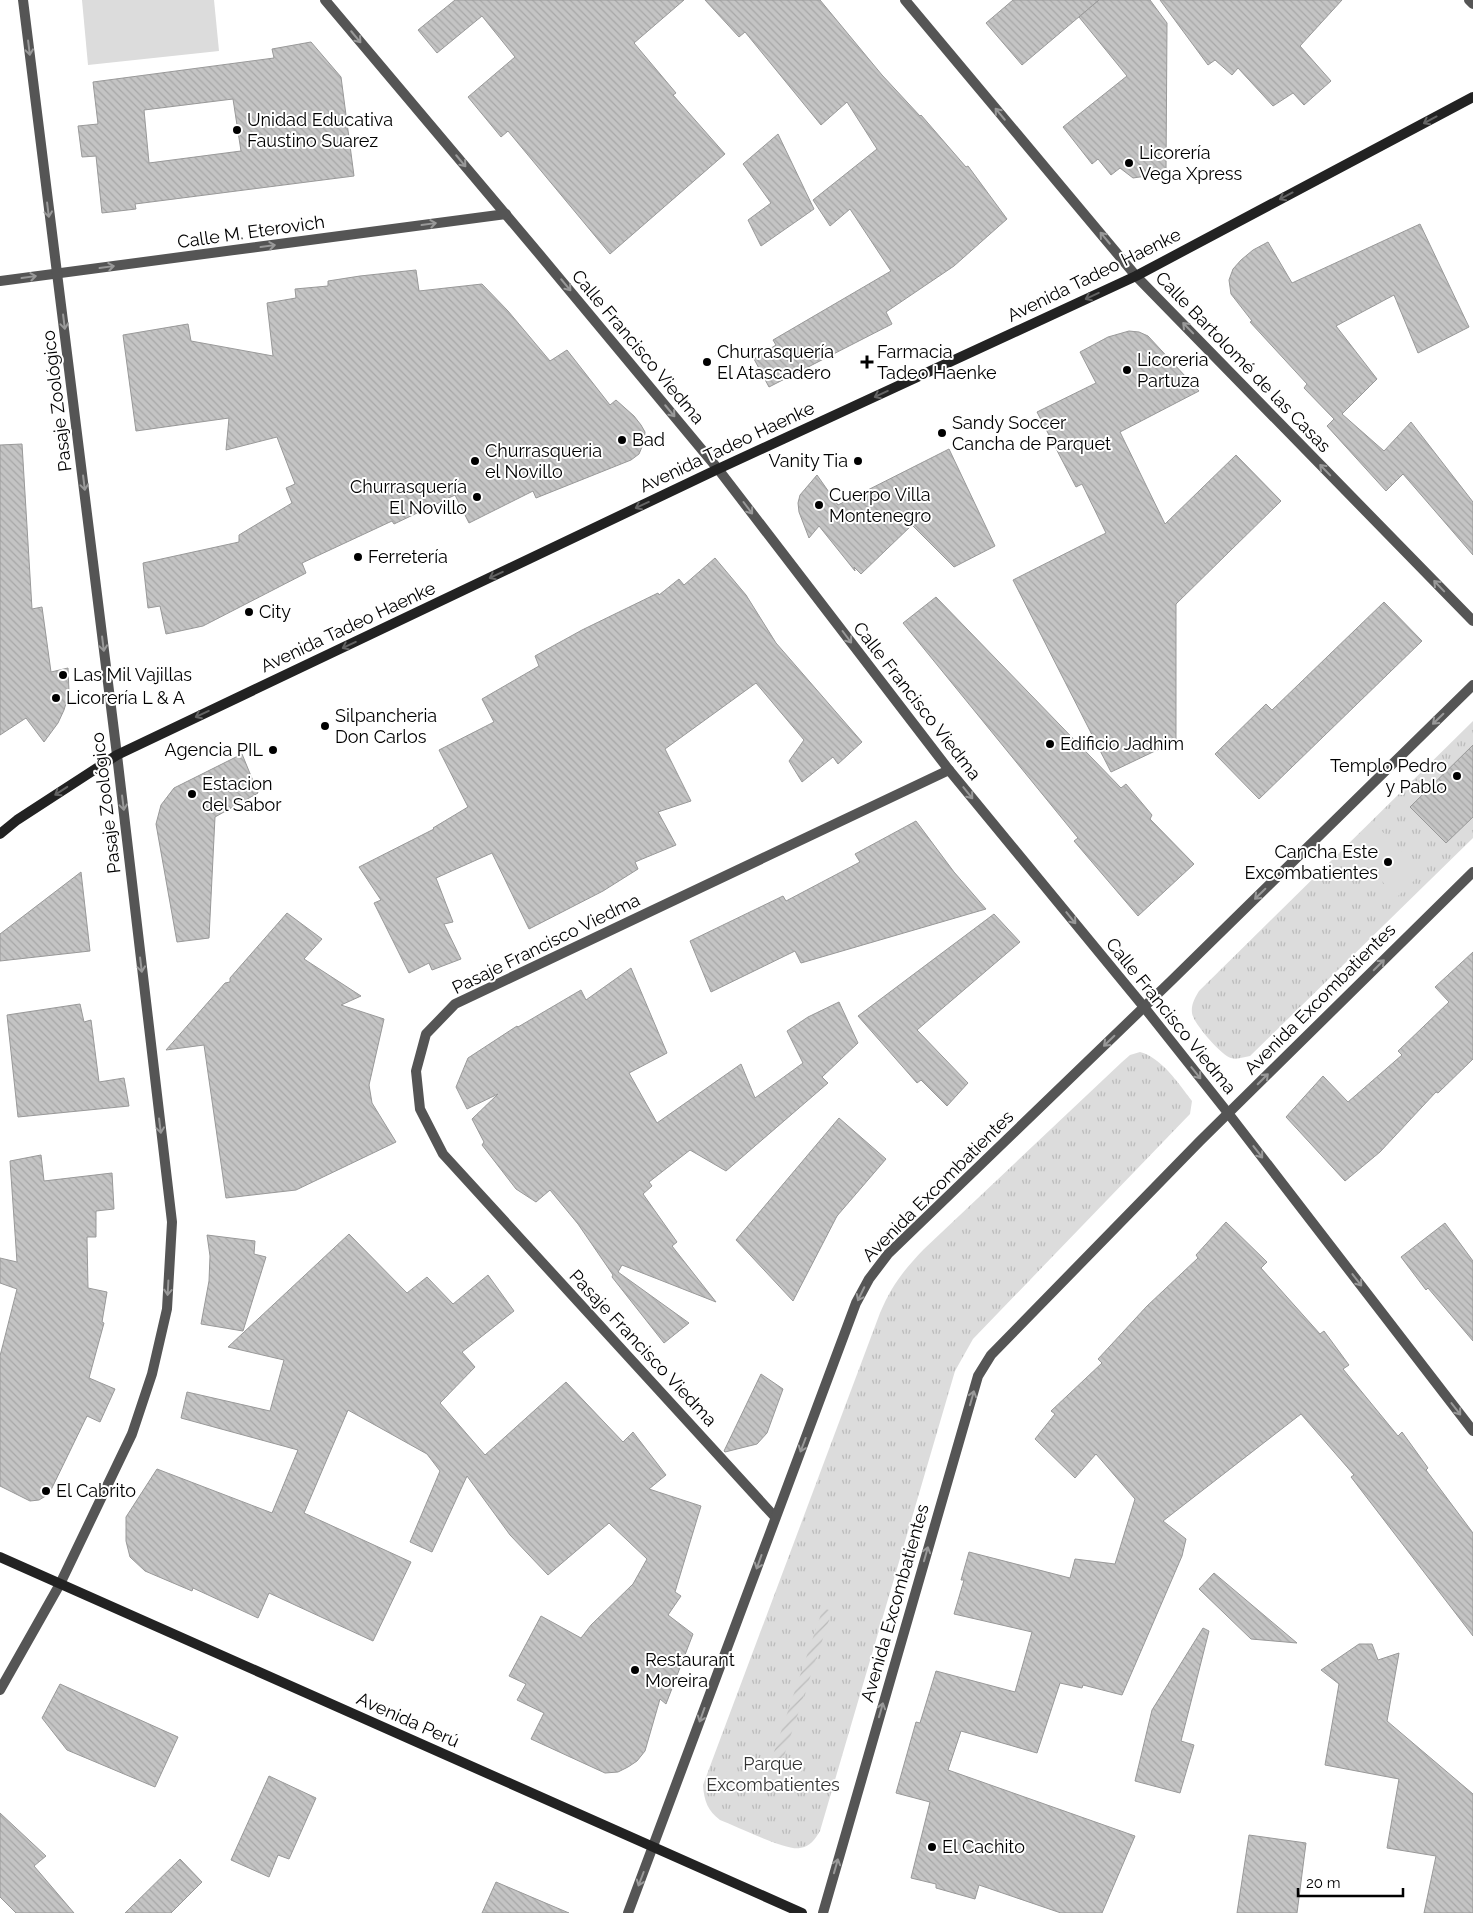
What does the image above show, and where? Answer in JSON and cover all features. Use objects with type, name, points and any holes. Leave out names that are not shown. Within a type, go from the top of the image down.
[{"type":"main road","name":"Avenida Tadeo Haenke","points":[[0,834],[17,820],[117,755],[718,469],[1136,276],[1473,97]]},
{"type":"main road","name":"Avenida Perú","points":[[0,1557],[802,1913]]},
{"type":"street","name":"Pasaje Zoológico","points":[[0,1690],[60,1584],[132,1434],[152,1374],[167,1309],[172,1222],[117,755],[23,0]]},
{"type":"street","name":"Calle Francisco Viedma","points":[[325,0],[718,469],[948,770],[1144,1007],[1473,1430]]},
{"type":"street","name":"Calle Bartolomé de las Casas","points":[[905,0],[1136,276],[1473,621]]},
{"type":"street","points":[[1470,0],[1473,4]]},
{"type":"street","name":"Calle M. Eterovich","points":[[0,281],[506,214]]},
{"type":"street","name":"Avenida Excombatientes","points":[[628,1913],[856,1304],[868,1279],[888,1254],[1473,685]]},
{"type":"street","name":"Pasaje Francisco Viedma","points":[[776,1517],[443,1154],[420,1110],[416,1071],[426,1034],[454,1004],[948,770]]},
{"type":"street","name":"Avenida Excombatientes","points":[[823,1913],[978,1376],[983,1365],[990,1354],[1228,1113],[1473,872]]},
{"type":"green space","points":[[82,0],[214,0],[219,51],[88,65]]},
{"type":"green space","points":[[1473,721],[1473,838],[1250,1056],[1236,1059],[1226,1056],[1208,1038],[1194,1018],[1192,1007],[1199,991]]},
{"type":"green space","name":"Cancha Este Excombatientes","points":[[1379,828],[1422,873],[1397,897],[1354,852]]},
{"type":"green space","name":"Parque Excombatientes","points":[[1140,1052],[1162,1065],[1175,1079],[1192,1101],[1190,1114],[973,1339],[955,1371],[820,1831],[807,1846],[793,1848],[773,1842],[720,1820],[707,1805],[703,1785],[880,1313],[889,1294],[904,1272],[924,1249],[1122,1062],[1130,1055]]},
{"type":"green space","points":[[823,1608],[832,1611],[781,1765],[771,1761]]},
{"type":"building","points":[[455,0],[684,0],[634,43],[676,93],[673,95],[725,154],[610,254],[508,131],[501,137],[468,97],[515,57],[482,16],[437,53],[418,30]]},
{"type":"building","points":[[705,0],[820,0],[882,75],[921,115],[966,167],[968,166],[1007,219],[954,266],[886,312],[892,324],[769,387],[754,359],[776,345],[773,340],[891,271],[850,209],[830,226],[813,200],[877,149],[847,102],[821,125],[745,32],[739,37]]},
{"type":"building","points":[[1013,0],[1099,0],[1022,65],[986,23]]},
{"type":"building","points":[[1099,0],[1150,0],[1167,23],[1166,173],[1133,178],[1120,168],[1111,175],[1098,159],[1092,164],[1063,127],[1127,76],[1079,17]]},
{"type":"building","points":[[1160,0],[1342,0],[1300,46],[1331,81],[1304,105],[1293,93],[1273,106],[1238,68],[1232,75],[1215,60],[1208,65]]},
{"type":"building","points":[[311,42],[341,77],[354,176],[135,204],[136,209],[102,213],[96,156],[82,157],[78,126],[98,124],[93,82],[274,58],[272,49]],"holes":[[[233,99],[241,151],[149,163],[144,110]]]},
{"type":"building","points":[[778,134],[814,209],[761,246],[748,220],[771,203],[743,164]]},
{"type":"building","points":[[1420,224],[1469,327],[1418,353],[1394,295],[1336,326],[1377,379],[1342,414],[1384,451],[1411,422],[1473,502],[1473,555],[1403,474],[1386,491],[1327,426],[1334,419],[1304,388],[1307,384],[1250,322],[1252,321],[1231,294],[1229,280],[1233,269],[1253,250],[1268,242],[1292,283]]},
{"type":"building","points":[[416,270],[419,291],[482,284],[508,311],[550,361],[567,350],[610,405],[616,400],[641,425],[645,432],[644,442],[639,454],[631,460],[536,498],[533,491],[469,523],[455,495],[394,524],[392,521],[302,563],[306,573],[203,626],[166,634],[160,606],[148,608],[143,563],[239,542],[239,535],[292,503],[286,488],[295,484],[277,437],[226,450],[229,418],[136,431],[123,335],[188,324],[191,341],[273,356],[267,303],[296,298],[295,289],[328,286],[328,281]]},
{"type":"building","points":[[1129,331],[1139,332],[1148,336],[1199,391],[1120,432],[1165,524],[1236,455],[1281,501],[1176,604],[1176,741],[1111,772],[1013,580],[1106,533],[1082,484],[1076,487],[1037,412],[1096,383],[1080,352],[1108,337]]},
{"type":"building","points":[[22,444],[32,609],[42,607],[51,672],[68,668],[69,693],[64,710],[58,723],[44,742],[26,718],[0,735],[0,445]]},
{"type":"building","points":[[949,449],[995,546],[954,567],[912,525],[861,574],[854,567],[855,571],[819,526],[809,538],[799,512],[798,503],[800,495],[817,475],[838,505]]},
{"type":"building","points":[[715,558],[746,595],[776,643],[862,742],[838,764],[833,757],[802,782],[789,761],[804,740],[756,683],[665,749],[691,801],[658,812],[676,845],[635,862],[638,869],[603,891],[529,929],[492,853],[436,878],[453,922],[444,924],[461,959],[432,970],[429,963],[409,973],[374,903],[381,900],[359,867],[434,829],[468,807],[439,750],[494,722],[482,699],[539,666],[535,656],[582,630],[658,593],[659,595],[679,579],[684,585]]},
{"type":"building","points":[[936,597],[1121,788],[1126,784],[1152,815],[1150,819],[1194,864],[1138,916],[1074,841],[1078,838],[903,623]]},
{"type":"building","points":[[1384,602],[1422,641],[1259,799],[1215,754],[1266,704],[1272,710]]},
{"type":"building","name":"Templo Pedro y Pablo","points":[[1473,745],[1473,817],[1446,843],[1410,807]]},
{"type":"building","points":[[242,754],[258,793],[215,817],[209,938],[177,942],[156,824],[161,805],[174,788]]},
{"type":"building","points":[[916,821],[954,872],[986,909],[801,963],[795,951],[711,992],[690,941],[783,896],[786,901],[860,862],[855,854]]},
{"type":"building","points":[[81,872],[90,951],[0,961],[0,934]]},
{"type":"building","points":[[287,913],[322,939],[304,959],[361,996],[341,1005],[384,1019],[369,1085],[372,1103],[396,1142],[296,1190],[226,1198],[204,1045],[166,1050],[225,983],[230,982],[230,978]]},
{"type":"building","points":[[994,914],[1020,942],[917,1030],[968,1083],[947,1106],[921,1080],[917,1083],[858,1016]]},
{"type":"building","points":[[1473,952],[1473,1059],[1438,1093],[1436,1092],[1380,1152],[1345,1181],[1286,1117],[1323,1076],[1348,1102],[1402,1055],[1398,1051],[1449,1002],[1435,987]]},
{"type":"building","points":[[631,968],[667,1053],[629,1073],[657,1123],[741,1064],[755,1098],[803,1063],[787,1031],[808,1017],[839,1002],[858,1043],[822,1077],[828,1083],[726,1171],[690,1150],[649,1182],[652,1186],[643,1194],[677,1242],[672,1246],[716,1302],[622,1265],[618,1272],[689,1323],[664,1343],[612,1277],[613,1275],[578,1224],[550,1190],[536,1202],[516,1189],[482,1145],[484,1142],[472,1119],[498,1094],[467,1109],[456,1087],[468,1058],[517,1026],[581,990],[586,1000]]},
{"type":"building","points":[[80,1004],[84,1022],[91,1020],[99,1082],[124,1078],[129,1106],[18,1117],[7,1015]]},
{"type":"building","points":[[839,1118],[886,1159],[837,1216],[793,1301],[736,1240]]},
{"type":"building","points":[[41,1155],[44,1181],[112,1173],[114,1209],[96,1211],[96,1237],[87,1237],[88,1288],[107,1292],[102,1322],[104,1323],[89,1378],[115,1389],[100,1422],[87,1416],[49,1494],[39,1500],[30,1501],[0,1486],[0,1356],[17,1289],[0,1283],[0,1258],[17,1262],[10,1161]]},
{"type":"building","points":[[1226,1222],[1267,1262],[1261,1268],[1320,1334],[1324,1331],[1349,1365],[1343,1369],[1398,1436],[1402,1432],[1428,1468],[1426,1470],[1473,1533],[1473,1636],[1351,1477],[1354,1475],[1301,1414],[1163,1521],[1186,1539],[1182,1556],[1122,1695],[1083,1685],[1082,1688],[1060,1683],[1037,1753],[961,1731],[948,1770],[1135,1836],[1102,1913],[1061,1913],[979,1885],[975,1899],[936,1888],[936,1884],[911,1878],[930,1802],[896,1793],[916,1722],[920,1723],[936,1671],[1015,1692],[1032,1632],[954,1614],[964,1580],[961,1580],[969,1552],[1070,1578],[1075,1559],[1115,1564],[1135,1499],[1096,1454],[1075,1478],[1035,1439],[1055,1414],[1051,1411],[1102,1363],[1098,1359],[1147,1306],[1198,1258],[1196,1255]]},
{"type":"building","points":[[1445,1223],[1473,1261],[1473,1341],[1428,1288],[1426,1290],[1401,1257]]},
{"type":"building","points":[[349,1234],[407,1293],[427,1277],[453,1304],[488,1275],[514,1311],[462,1352],[475,1367],[440,1403],[485,1455],[566,1382],[623,1442],[633,1432],[666,1475],[649,1489],[701,1506],[675,1592],[681,1596],[668,1615],[693,1634],[666,1704],[660,1699],[645,1751],[637,1761],[628,1767],[618,1772],[605,1773],[531,1739],[544,1713],[517,1700],[526,1684],[509,1676],[541,1616],[581,1638],[591,1625],[633,1584],[647,1559],[609,1523],[548,1575],[510,1535],[467,1476],[432,1552],[410,1542],[440,1471],[427,1454],[348,1410],[304,1513],[411,1562],[373,1641],[269,1593],[258,1618],[193,1588],[192,1591],[145,1571],[130,1557],[126,1541],[126,1517],[157,1469],[272,1513],[298,1450],[181,1418],[187,1392],[270,1411],[284,1360],[228,1347]]},
{"type":"building","points":[[207,1235],[255,1241],[254,1254],[266,1257],[243,1331],[201,1324],[209,1281],[210,1256]]},
{"type":"building","points":[[761,1374],[783,1389],[767,1433],[757,1444],[725,1452],[724,1451]]},
{"type":"building","points":[[1214,1573],[1297,1643],[1251,1639],[1199,1589]]},
{"type":"building","points":[[1203,1628],[1209,1631],[1181,1741],[1194,1745],[1180,1793],[1135,1781],[1152,1710]]},
{"type":"building","points":[[1359,1644],[1372,1644],[1378,1660],[1399,1653],[1387,1721],[1473,1794],[1473,1913],[1424,1913],[1436,1856],[1387,1848],[1399,1779],[1325,1765],[1339,1684],[1321,1670]]},
{"type":"building","points":[[60,1684],[178,1737],[155,1787],[67,1750],[42,1718]]},
{"type":"building","points":[[269,1776],[316,1798],[289,1859],[278,1855],[269,1877],[231,1860]]},
{"type":"building","points":[[0,1813],[46,1856],[34,1866],[74,1913],[16,1913],[0,1897]]},
{"type":"building","points":[[1249,1835],[1306,1843],[1297,1913],[1237,1913]]},
{"type":"building","points":[[180,1859],[202,1882],[171,1913],[125,1913]]},
{"type":"building","points":[[496,1882],[569,1913],[482,1913]]},
{"type":"place","name":"Unidad Educativa Faustino Suarez","points":[[237,130]]},
{"type":"place","name":"Licorería Vega Xpress","points":[[1129,163]]},
{"type":"place","name":"Churrasquería El Atascadero","points":[[707,362]]},
{"type":"place","name":"Farmacia Tadeo Haenke","points":[[867,362]]},
{"type":"place","name":"Licoreria Partuza","points":[[1127,370]]},
{"type":"place","name":"Sandy Soccer Cancha de Parquet","points":[[942,433]]},
{"type":"place","name":"Bad","points":[[622,440]]},
{"type":"place","name":"Churrasqueria el Novillo","points":[[475,461]]},
{"type":"place","name":"Vanity Tia","points":[[858,461]]},
{"type":"place","name":"Churrasquería El Novillo","points":[[477,497]]},
{"type":"place","name":"Cuerpo Villa Montenegro","points":[[819,505]]},
{"type":"place","name":"Ferretería","points":[[358,557]]},
{"type":"place","name":"City","points":[[249,612]]},
{"type":"place","name":"Las Mil Vajillas","points":[[63,675]]},
{"type":"place","name":"Licorería L & A","points":[[56,698]]},
{"type":"place","name":"Silpancheria Don Carlos","points":[[325,726]]},
{"type":"place","name":"Edificio Jadhim","points":[[1050,744]]},
{"type":"place","name":"Agencia PIL","points":[[273,750]]},
{"type":"place","name":"Templo Pedro y Pablo","points":[[1457,776]]},
{"type":"place","name":"Estacion del Sabor","points":[[192,794]]},
{"type":"place","name":"Cancha Este Excombatientes","points":[[1388,862]]},
{"type":"place","name":"El Cabrito","points":[[46,1491]]},
{"type":"place","name":"Restaurant Moreira","points":[[635,1670]]},
{"type":"place","name":"El Cachito","points":[[932,1847]]}]
